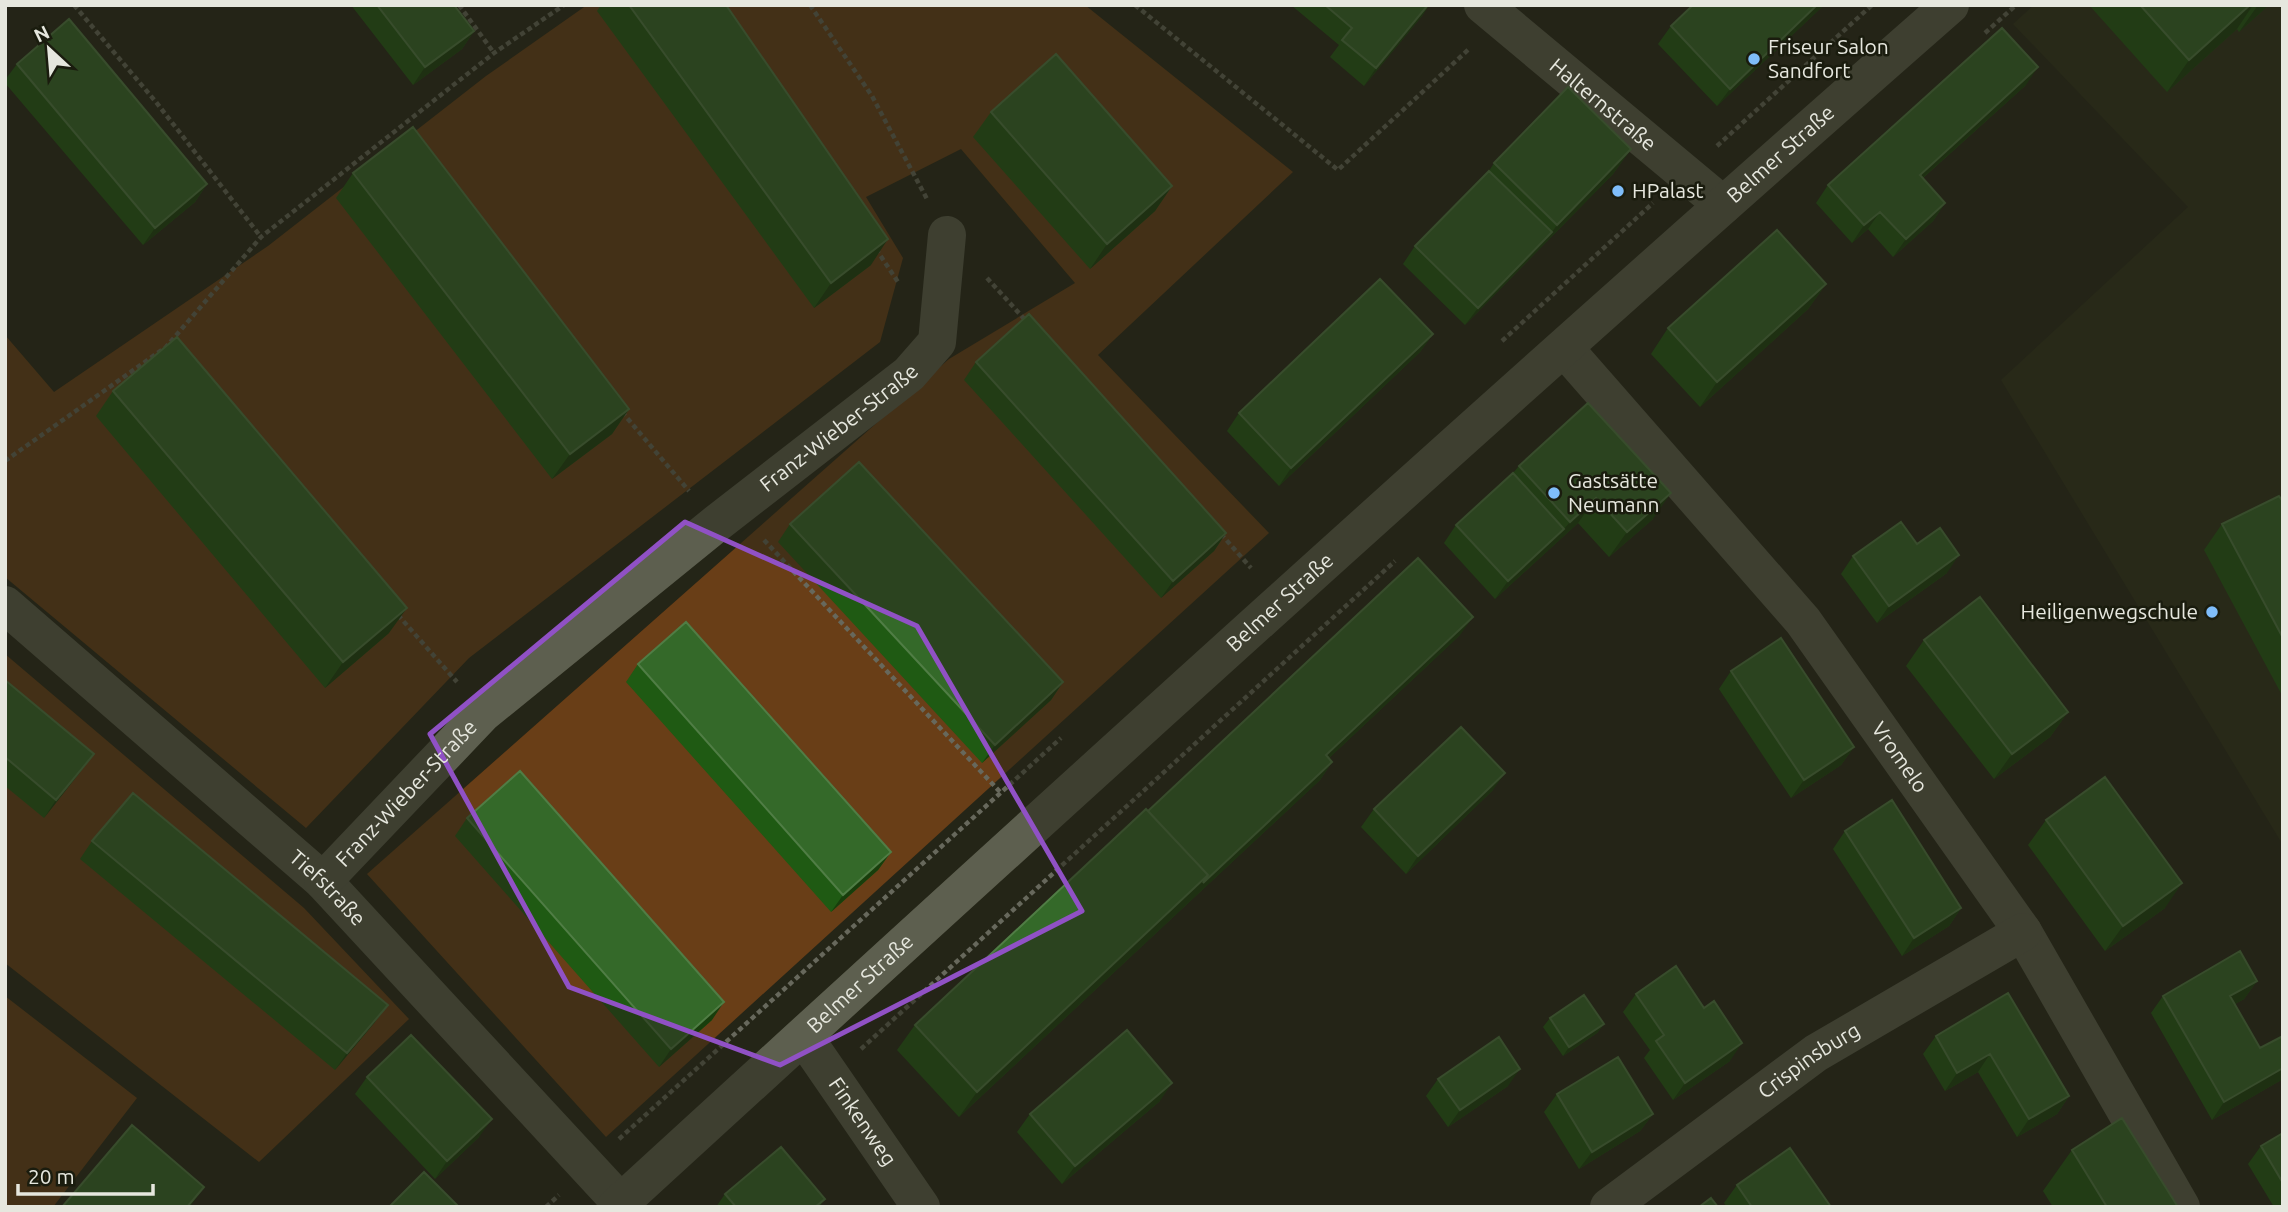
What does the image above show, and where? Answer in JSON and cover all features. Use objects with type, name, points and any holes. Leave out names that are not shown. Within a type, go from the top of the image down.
[{"type":"street","name":"Belmer Straße","points":[[618,1205],[1043,817],[1723,205],[1950,5]]},
{"type":"street","name":"Halternstraße","points":[[1492,13],[1723,205]]},
{"type":"street","name":"Franz-Wieber-Straße","points":[[323,881],[483,713],[909,374],[937,342],[947,235]]},
{"type":"street","name":"Vromelo","points":[[1564,348],[1803,621],[2023,932],[2180,1207]]},
{"type":"street","name":"Tiefstraße","points":[[5,605],[323,881],[618,1205]]},
{"type":"street","name":"Crispinsburg","points":[[1609,1207],[1816,1053],[2023,932]]},
{"type":"street","name":"Finkenweg","points":[[803,1037],[921,1207]]},
{"type":"path","points":[[75,5],[156,102],[261,237]]},
{"type":"path","points":[[459,5],[494,54]]},
{"type":"path","points":[[6,458],[166,347],[261,237],[494,54],[564,5]]},
{"type":"path","points":[[810,5],[872,96],[947,235],[1032,328]]},
{"type":"path","points":[[1135,5],[1338,170],[1492,13]]},
{"type":"path","points":[[1975,42],[2016,5]]},
{"type":"path","points":[[870,240],[900,285]]},
{"type":"path","points":[[166,347],[174,357]]},
{"type":"path","points":[[613,401],[1001,793]]},
{"type":"path","points":[[1216,529],[1251,568]]},
{"type":"path","points":[[826,1070],[859,1050],[1398,558]]},
{"type":"path","points":[[395,611],[483,713]]},
{"type":"highlighted area","points":[[685,522],[917,626],[1082,911],[780,1065],[569,987],[430,734]]},
{"type":"shaded area","points":[[587,5],[1085,5],[1293,172],[1098,355],[1269,533],[606,1137],[367,874],[949,359],[1075,283],[961,149],[866,197],[903,258],[880,342],[469,658],[306,828],[5,577],[5,335],[54,392],[268,246],[486,76]]},
{"type":"shaded area","name":"Heiligenwegschule","points":[[2034,5],[2283,5],[2283,845],[2001,380],[2188,207],[2013,24]]},
{"type":"shaded area","points":[[5,654],[304,908],[409,1019],[259,1162],[5,963]]},
{"type":"shaded area","points":[[5,996],[137,1098],[53,1207],[5,1207]]},
{"type":"building","points":[[377,5],[454,5],[474,31],[425,67]]},
{"type":"building","points":[[629,5],[726,5],[888,239],[831,283]]},
{"type":"building","points":[[1325,5],[1428,5],[1376,68],[1342,40],[1352,28]]},
{"type":"building","points":[[1693,5],[1817,5],[1730,89],[1671,26]]},
{"type":"building","points":[[2140,5],[2250,5],[2189,60]]},
{"type":"building","points":[[69,19],[207,184],[155,228],[17,64]]},
{"type":"building","points":[[2002,28],[2038,67],[1920,175],[1945,203],[1906,239],[1880,212],[1864,225],[1828,185]]},
{"type":"building","points":[[1056,54],[1172,186],[1107,244],[991,112]]},
{"type":"building","points":[[1568,87],[1631,149],[1557,225],[1494,163]]},
{"type":"building","points":[[413,127],[629,409],[570,454],[353,173]]},
{"type":"building","points":[[1489,171],[1552,232],[1478,308],[1415,246]]},
{"type":"building","points":[[1777,230],[1826,284],[1717,382],[1668,328]]},
{"type":"building","points":[[1380,279],[1433,334],[1291,468],[1239,413]]},
{"type":"building","points":[[1029,314],[1226,533],[1173,581],[976,362]]},
{"type":"building","points":[[177,337],[407,608],[343,662],[113,391]]},
{"type":"building","points":[[1588,403],[1671,493],[1627,532],[1596,498],[1570,522],[1519,466]]},
{"type":"building","points":[[859,462],[1063,682],[995,745],[790,524]]},
{"type":"building","points":[[1513,473],[1564,529],[1508,581],[1456,525]]},
{"type":"building","points":[[2279,496],[2283,502],[2283,638],[2222,524]]},
{"type":"building","points":[[1901,522],[1917,544],[1940,528],[1959,555],[1889,606],[1853,556]]},
{"type":"building","points":[[1418,558],[1473,617],[1326,755],[1332,762],[1203,883],[1208,875],[1148,811]]},
{"type":"building","points":[[1980,597],[2068,712],[2012,754],[1924,640]]},
{"type":"building","points":[[686,622],[891,852],[843,895],[638,664]]},
{"type":"building","points":[[1781,638],[1854,747],[1804,780],[1731,671]]},
{"type":"building","points":[[5,680],[94,754],[56,800],[5,757]]},
{"type":"building","points":[[1461,727],[1505,773],[1418,856],[1374,809]]},
{"type":"building","points":[[520,771],[724,1002],[671,1049],[467,818]]},
{"type":"building","points":[[2105,777],[2182,883],[2123,926],[2046,820]]},
{"type":"building","points":[[133,793],[388,1005],[347,1053],[92,841]]},
{"type":"building","points":[[1892,800],[1961,908],[1914,938],[1845,831]]},
{"type":"building","points":[[1146,809],[1208,875],[977,1092],[915,1025]]},
{"type":"building","points":[[2240,951],[2257,981],[2230,996],[2260,1048],[2283,1036],[2283,1068],[2224,1102],[2163,996]]},
{"type":"building","points":[[1676,966],[1704,1008],[1714,1001],[1742,1043],[1685,1083],[1656,1041],[1664,1035],[1636,994]]},
{"type":"building","points":[[2008,993],[2069,1096],[2029,1119],[1990,1054],[1957,1073],[1936,1036]]},
{"type":"building","points":[[1584,995],[1604,1024],[1569,1047],[1550,1018]]},
{"type":"building","points":[[1127,1030],[1172,1083],[1075,1166],[1030,1114]]},
{"type":"building","points":[[411,1035],[492,1119],[447,1161],[367,1077]]},
{"type":"building","points":[[1499,1037],[1520,1069],[1460,1110],[1438,1079]]},
{"type":"building","points":[[1618,1057],[1653,1114],[1592,1152],[1557,1094]]},
{"type":"building","points":[[2122,1118],[2178,1207],[2107,1207],[2072,1150]]},
{"type":"building","points":[[132,1125],[204,1187],[187,1207],[62,1207]]},
{"type":"building","points":[[2283,1133],[2283,1183],[2261,1146]]},
{"type":"building","points":[[781,1147],[825,1199],[815,1207],[736,1207],[725,1194]]},
{"type":"building","points":[[1790,1148],[1831,1207],[1752,1207],[1737,1185]]},
{"type":"building","points":[[424,1172],[459,1207],[389,1207]]},
{"type":"building","points":[[1711,1198],[1718,1207],[1699,1207]]},
{"type":"place","name":"Friseur Salon Sandfort","points":[[1754,59]]},
{"type":"place","name":"HPalast","points":[[1618,191]]},
{"type":"place","name":"Gastsätte Neumann","points":[[1554,493]]},
{"type":"place","name":"Heiligenwegschule","points":[[2212,612]]}]
